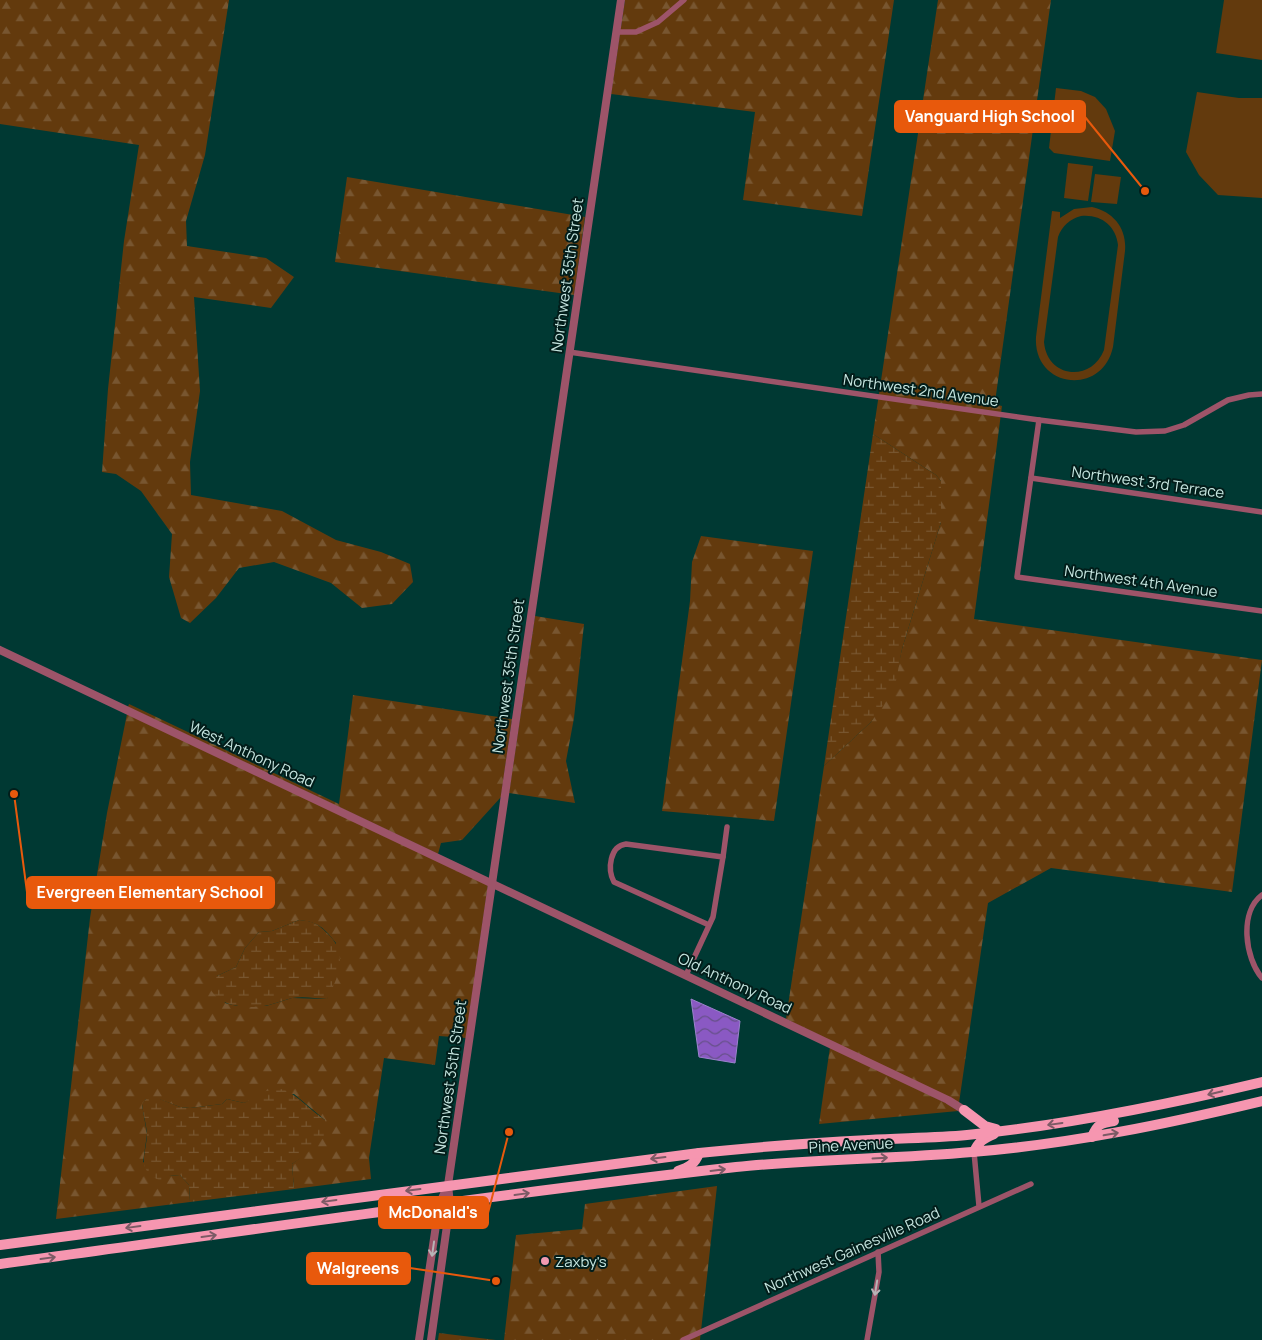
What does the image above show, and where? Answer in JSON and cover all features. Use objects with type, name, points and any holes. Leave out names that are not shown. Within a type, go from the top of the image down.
[{"type":"highway","name":"Pine Avenue","points":[[0,1245],[699,1153],[797,1144],[966,1135],[1002,1131],[1084,1120],[1262,1082]]},
{"type":"highway","points":[[1092,1137],[1095,1129],[1101,1123],[1175,1109],[1188,1099]]},
{"type":"highway","name":"Pine Avenue","points":[[0,1264],[750,1166],[974,1152],[1024,1147],[1168,1123],[1262,1101]]},
{"type":"highway","points":[[964,1110],[984,1126],[1002,1131]]},
{"type":"highway","points":[[964,1110],[970,1122],[966,1135]]},
{"type":"highway","points":[[1024,1147],[1026,1142],[1033,1139],[1076,1134],[1083,1129],[1084,1120]]},
{"type":"highway","points":[[974,1152],[977,1145],[984,1138],[1002,1131]]},
{"type":"highway","points":[[663,1176],[688,1167],[696,1161],[699,1153]]},
{"type":"highway","points":[[153,1224],[156,1243]]},
{"type":"street","name":"Northwest 35th Street","points":[[419,1340],[448,1185],[621,0]]},
{"type":"street","points":[[616,32],[636,32],[658,22],[684,0]]},
{"type":"street","name":"Northwest 2nd Avenue","points":[[570,352],[1039,420],[1136,432],[1166,431],[1184,425],[1228,400],[1262,394]]},
{"type":"street","points":[[1031,478],[1039,420]]},
{"type":"street","name":"Northwest 3rd Terrace","points":[[1031,478],[1262,512]]},
{"type":"street","name":"Northwest 4th Avenue","points":[[1031,478],[1017,576],[1262,611]]},
{"type":"street","name":"West Anthony Road","points":[[0,650],[492,883]]},
{"type":"street","points":[[686,975],[716,908],[727,827]]},
{"type":"street","points":[[709,925],[614,882],[610,870],[613,853],[619,845],[626,844],[723,857]]},
{"type":"street","name":"Old Anthony Road","points":[[492,883],[948,1100],[964,1110]]},
{"type":"street","points":[[1262,895],[1252,909],[1246,936],[1248,953],[1262,978]]},
{"type":"street","points":[[974,1152],[979,1206]]},
{"type":"street","name":"Northwest Gainesville Road","points":[[683,1340],[1031,1184]]},
{"type":"street","name":"Northwest 35th Street","points":[[431,1340],[444,1205]]},
{"type":"street","points":[[867,1340],[879,1272],[878,1252]]},
{"type":"green space","points":[[0,0],[229,0],[205,155],[186,221],[187,246],[266,258],[294,277],[271,308],[194,297],[200,391],[190,462],[191,495],[282,511],[336,540],[381,552],[410,564],[413,582],[392,604],[362,608],[331,583],[274,562],[239,568],[216,598],[190,623],[181,618],[169,577],[172,534],[141,491],[116,474],[102,472],[108,389],[124,241],[139,145],[0,124]]},
{"type":"green space","points":[[625,0],[894,0],[862,216],[743,200],[755,112],[611,94]]},
{"type":"green space","points":[[938,0],[1051,0],[995,402],[1002,406],[974,619],[1262,660],[1232,892],[1051,868],[988,903],[959,1103],[786,1019],[824,766],[871,722],[895,681],[902,649],[941,522],[941,481],[936,475],[873,434]]},
{"type":"green space","points":[[1224,0],[1262,0],[1262,60],[1216,53]]},
{"type":"green space","points":[[1056,88],[1081,91],[1095,97],[1106,109],[1115,131],[1110,161],[1054,153],[1049,148]]},
{"type":"green space","points":[[1197,92],[1239,98],[1262,98],[1262,198],[1218,195],[1199,175],[1186,152]]},
{"type":"green space","points":[[1068,163],[1093,166],[1088,201],[1064,198]]},
{"type":"green space","points":[[1095,174],[1121,177],[1117,204],[1091,202]]},
{"type":"green space","points":[[347,177],[585,217],[574,295],[335,262]]},
{"type":"green space","points":[[1092,207],[1100,209],[1113,217],[1124,236],[1125,251],[1113,347],[1106,363],[1096,374],[1083,379],[1069,380],[1056,376],[1045,367],[1038,354],[1036,337],[1052,211],[1060,212],[1060,218],[1074,209]],"holes":[[[1081,216],[1101,219],[1111,227],[1117,238],[1118,245],[1104,350],[1098,361],[1090,368],[1070,372],[1061,369],[1053,363],[1047,354],[1044,342],[1058,237],[1064,226],[1070,221]]]},
{"type":"green space","points":[[873,434],[936,475],[941,481],[941,522],[902,649],[896,681],[884,704],[871,722],[824,766]]},
{"type":"green space","points":[[701,536],[813,551],[774,821],[662,811],[690,601],[692,562]]},
{"type":"green space","points":[[535,616],[584,624],[574,718],[566,761],[575,803],[509,793]]},
{"type":"green space","points":[[353,695],[512,719],[501,797],[462,840],[441,843],[438,854],[128,707],[129,704],[339,804]]},
{"type":"green space","points":[[127,714],[488,885],[466,1038],[439,1036],[435,1065],[384,1058],[369,1158],[371,1179],[294,1189],[292,1164],[304,1155],[312,1145],[325,1120],[294,1094],[251,1100],[244,1103],[227,1099],[222,1104],[190,1108],[180,1107],[159,1099],[146,1099],[142,1105],[147,1134],[143,1162],[169,1176],[180,1175],[189,1185],[190,1202],[56,1219],[90,918],[107,813]],"holes":[[[299,920],[316,924],[328,933],[336,943],[327,999],[292,998],[266,1006],[237,1006],[225,1003],[217,976],[236,967],[245,948],[259,932],[272,931]]]},
{"type":"green space","points":[[299,920],[314,923],[320,927],[334,941],[338,949],[340,965],[327,999],[296,997],[269,1005],[245,1007],[229,1004],[216,996],[211,990],[217,976],[236,967],[245,948],[259,932],[272,931]]},
{"type":"green space","points":[[830,1047],[946,1103],[958,1111],[819,1124]]},
{"type":"green space","points":[[283,1089],[294,1095],[325,1120],[325,1135],[304,1156],[292,1164],[294,1189],[190,1202],[189,1185],[180,1175],[169,1176],[161,1181],[147,1172],[144,1161],[147,1133],[142,1104],[146,1099],[160,1099],[180,1107],[190,1108],[222,1104],[227,1099],[244,1103],[266,1091]]},
{"type":"green space","points":[[717,1186],[700,1340],[504,1340],[516,1235],[582,1229],[585,1204]]},
{"type":"green space","points":[[439,1333],[496,1340],[438,1340]]},
{"type":"water","points":[[691,999],[740,1021],[735,1063],[699,1057]]},
{"type":"place","name":"Vanguard High School","points":[[1145,191]]},
{"type":"place","name":"Evergreen Elementary School","points":[[14,794]]},
{"type":"place","name":"McDonald's","points":[[509,1132]]},
{"type":"place","name":"Zaxby's","points":[[545,1261]]},
{"type":"place","name":"Walgreens","points":[[496,1281]]}]
